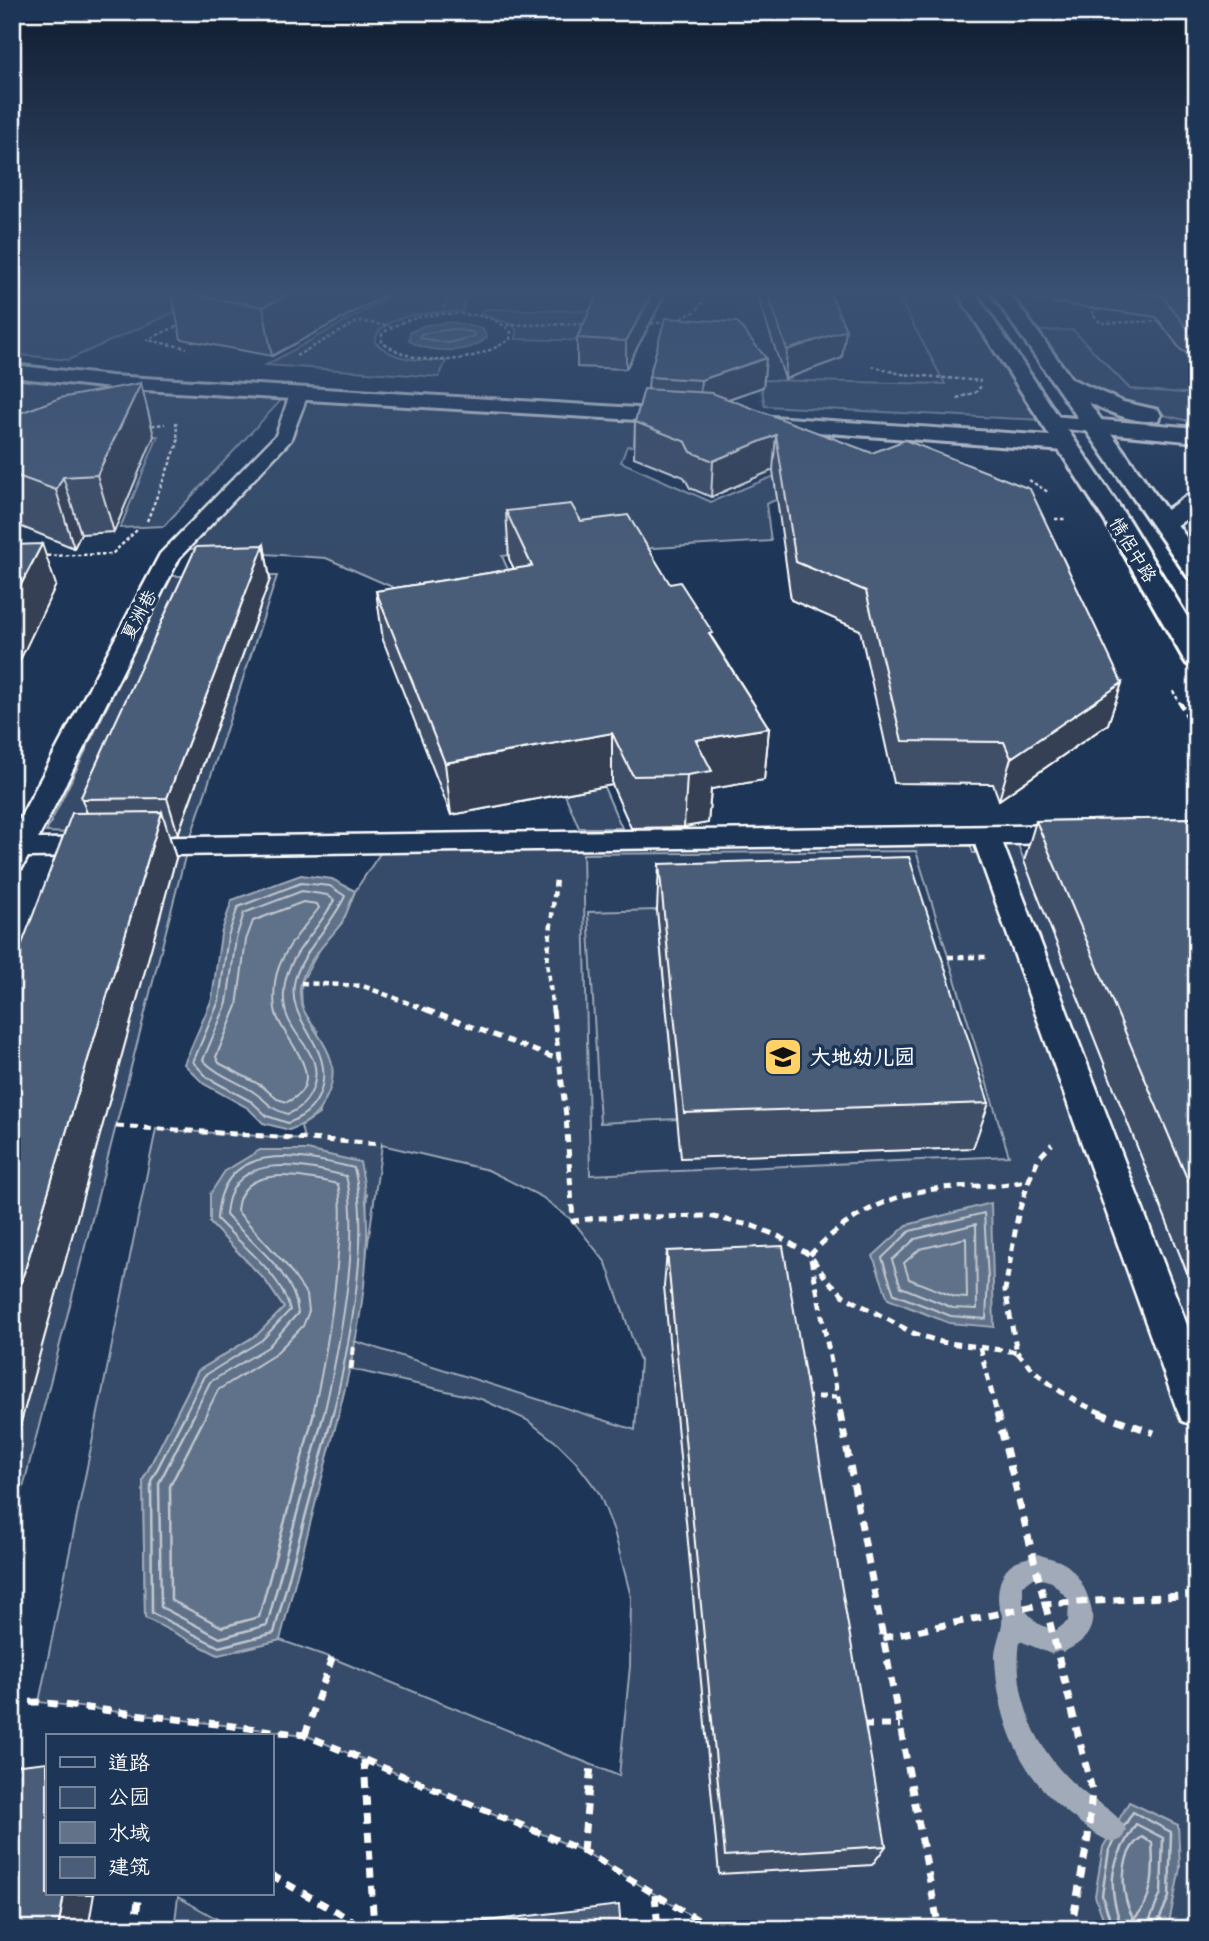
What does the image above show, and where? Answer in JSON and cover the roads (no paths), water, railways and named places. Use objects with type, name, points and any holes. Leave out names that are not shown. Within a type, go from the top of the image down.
[{"type":"main road","points":[[107,382],[299,394],[713,412],[1022,420],[1111,448],[1197,457]]},
{"type":"main road","points":[[275,382],[1058,433],[1096,426],[1197,435]]},
{"type":"main road","name":"情侣中路","points":[[1024,382],[1117,521],[1197,658]]},
{"type":"main road","name":"情侣中路","points":[[1065,382],[1197,571]]},
{"type":"main road","points":[[1065,382],[1116,407],[1197,425]]},
{"type":"main road","points":[[1164,523],[1197,500]]},
{"type":"lane","name":"夏洲巷","points":[[15,855],[171,554],[284,437],[299,394]]},
{"type":"lane","points":[[15,855],[559,841],[1099,833]]},
{"type":"lane","points":[[986,835],[1197,1407]]},
{"type":"water","points":[[301,875],[332,879],[355,891],[347,913],[312,959],[301,983],[300,998],[304,1011],[327,1049],[332,1063],[332,1078],[327,1096],[317,1113],[308,1121],[289,1130],[263,1123],[248,1108],[204,1084],[184,1064],[212,999],[221,934],[232,900]]},
{"type":"water","points":[[260,1150],[307,1150],[360,1162],[366,1199],[365,1277],[360,1317],[343,1396],[280,1640],[218,1655],[145,1618],[143,1480],[198,1371],[258,1334],[284,1308],[265,1280],[210,1223],[210,1194],[225,1171]]},
{"type":"water","points":[[991,1203],[994,1327],[949,1323],[888,1299],[873,1256],[907,1225]]},
{"type":"water","points":[[1129,1802],[1178,1825],[1180,1868],[1169,1923],[1156,1929],[1107,1929],[1095,1896],[1103,1847]]},
{"type":"waterway","points":[[1038,1566],[1059,1573],[1075,1591]]},
{"type":"waterway","points":[[1011,1609],[1010,1596],[1014,1579],[1028,1568]]},
{"type":"waterway","points":[[1063,1640],[1079,1626],[1080,1603]]},
{"type":"waterway","points":[[1051,1642],[1028,1632],[1015,1617],[1009,1636],[1007,1658],[1021,1734],[1042,1771],[1056,1786],[1113,1830]]},
{"type":"place","name":"大地幼儿园","points":[[783,1057]]}]
